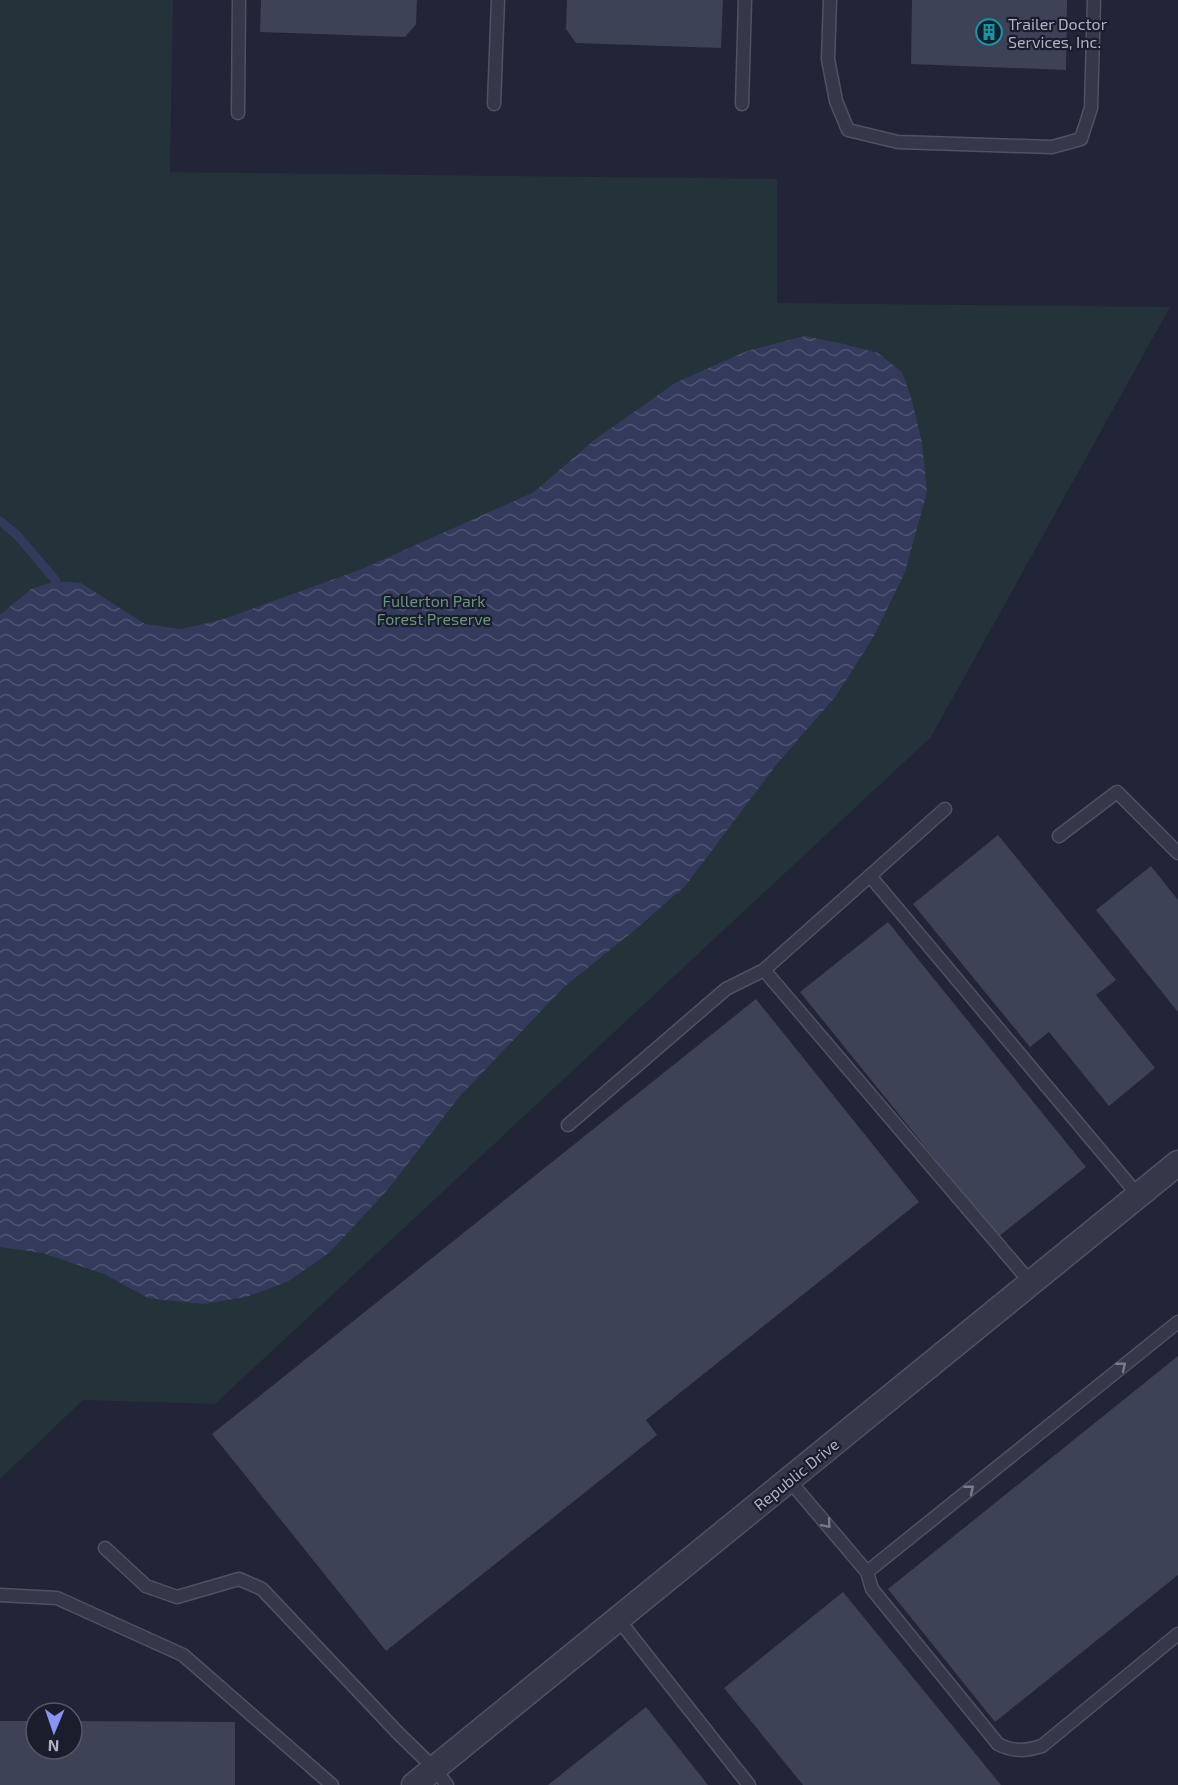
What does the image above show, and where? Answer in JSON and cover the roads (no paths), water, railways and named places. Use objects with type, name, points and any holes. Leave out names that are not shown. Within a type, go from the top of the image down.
[{"type":"street","name":"Republic Drive","points":[[414,1785],[441,1777],[618,1619],[1178,1162]]},
{"type":"lane","points":[[237,113],[239,0]]},
{"type":"lane","points":[[494,104],[498,0]]},
{"type":"lane","points":[[742,104],[745,0]]},
{"type":"lane","points":[[830,0],[828,59],[836,101],[848,130],[898,142],[1052,147],[1080,139],[1091,108],[1094,0]]},
{"type":"lane","points":[[1059,836],[1117,792],[1178,854]]},
{"type":"lane","points":[[568,1125],[726,989],[764,970],[945,809]]},
{"type":"lane","points":[[870,876],[1138,1195]]},
{"type":"lane","points":[[764,970],[1031,1283]]},
{"type":"lane","points":[[867,1572],[1178,1322]]},
{"type":"lane","points":[[789,1480],[867,1572],[872,1589],[998,1744],[1011,1750],[1030,1750],[1042,1746],[1178,1634]]},
{"type":"lane","points":[[105,1548],[146,1586],[177,1597],[239,1579],[262,1589],[441,1777]]},
{"type":"lane","points":[[0,1595],[57,1598],[183,1655],[332,1785]]},
{"type":"lane","points":[[618,1619],[749,1785]]},
{"type":"water","points":[[805,336],[878,353],[902,372],[911,397],[922,443],[927,492],[905,572],[874,636],[836,696],[776,765],[686,885],[564,987],[459,1097],[389,1188],[329,1253],[287,1282],[246,1297],[203,1304],[148,1298],[104,1274],[43,1253],[0,1247],[0,615],[31,589],[56,581],[81,583],[145,624],[181,629],[221,620],[362,569],[534,492],[593,441],[675,383],[747,351]]},
{"type":"waterway","points":[[0,521],[17,535],[56,581]]},
{"type":"place","name":"Trailer Doctor Services, Inc.","points":[[989,32]]},
{"type":"park label","name":"Fullerton Park Forest Preserve","points":[[434,609]]}]
